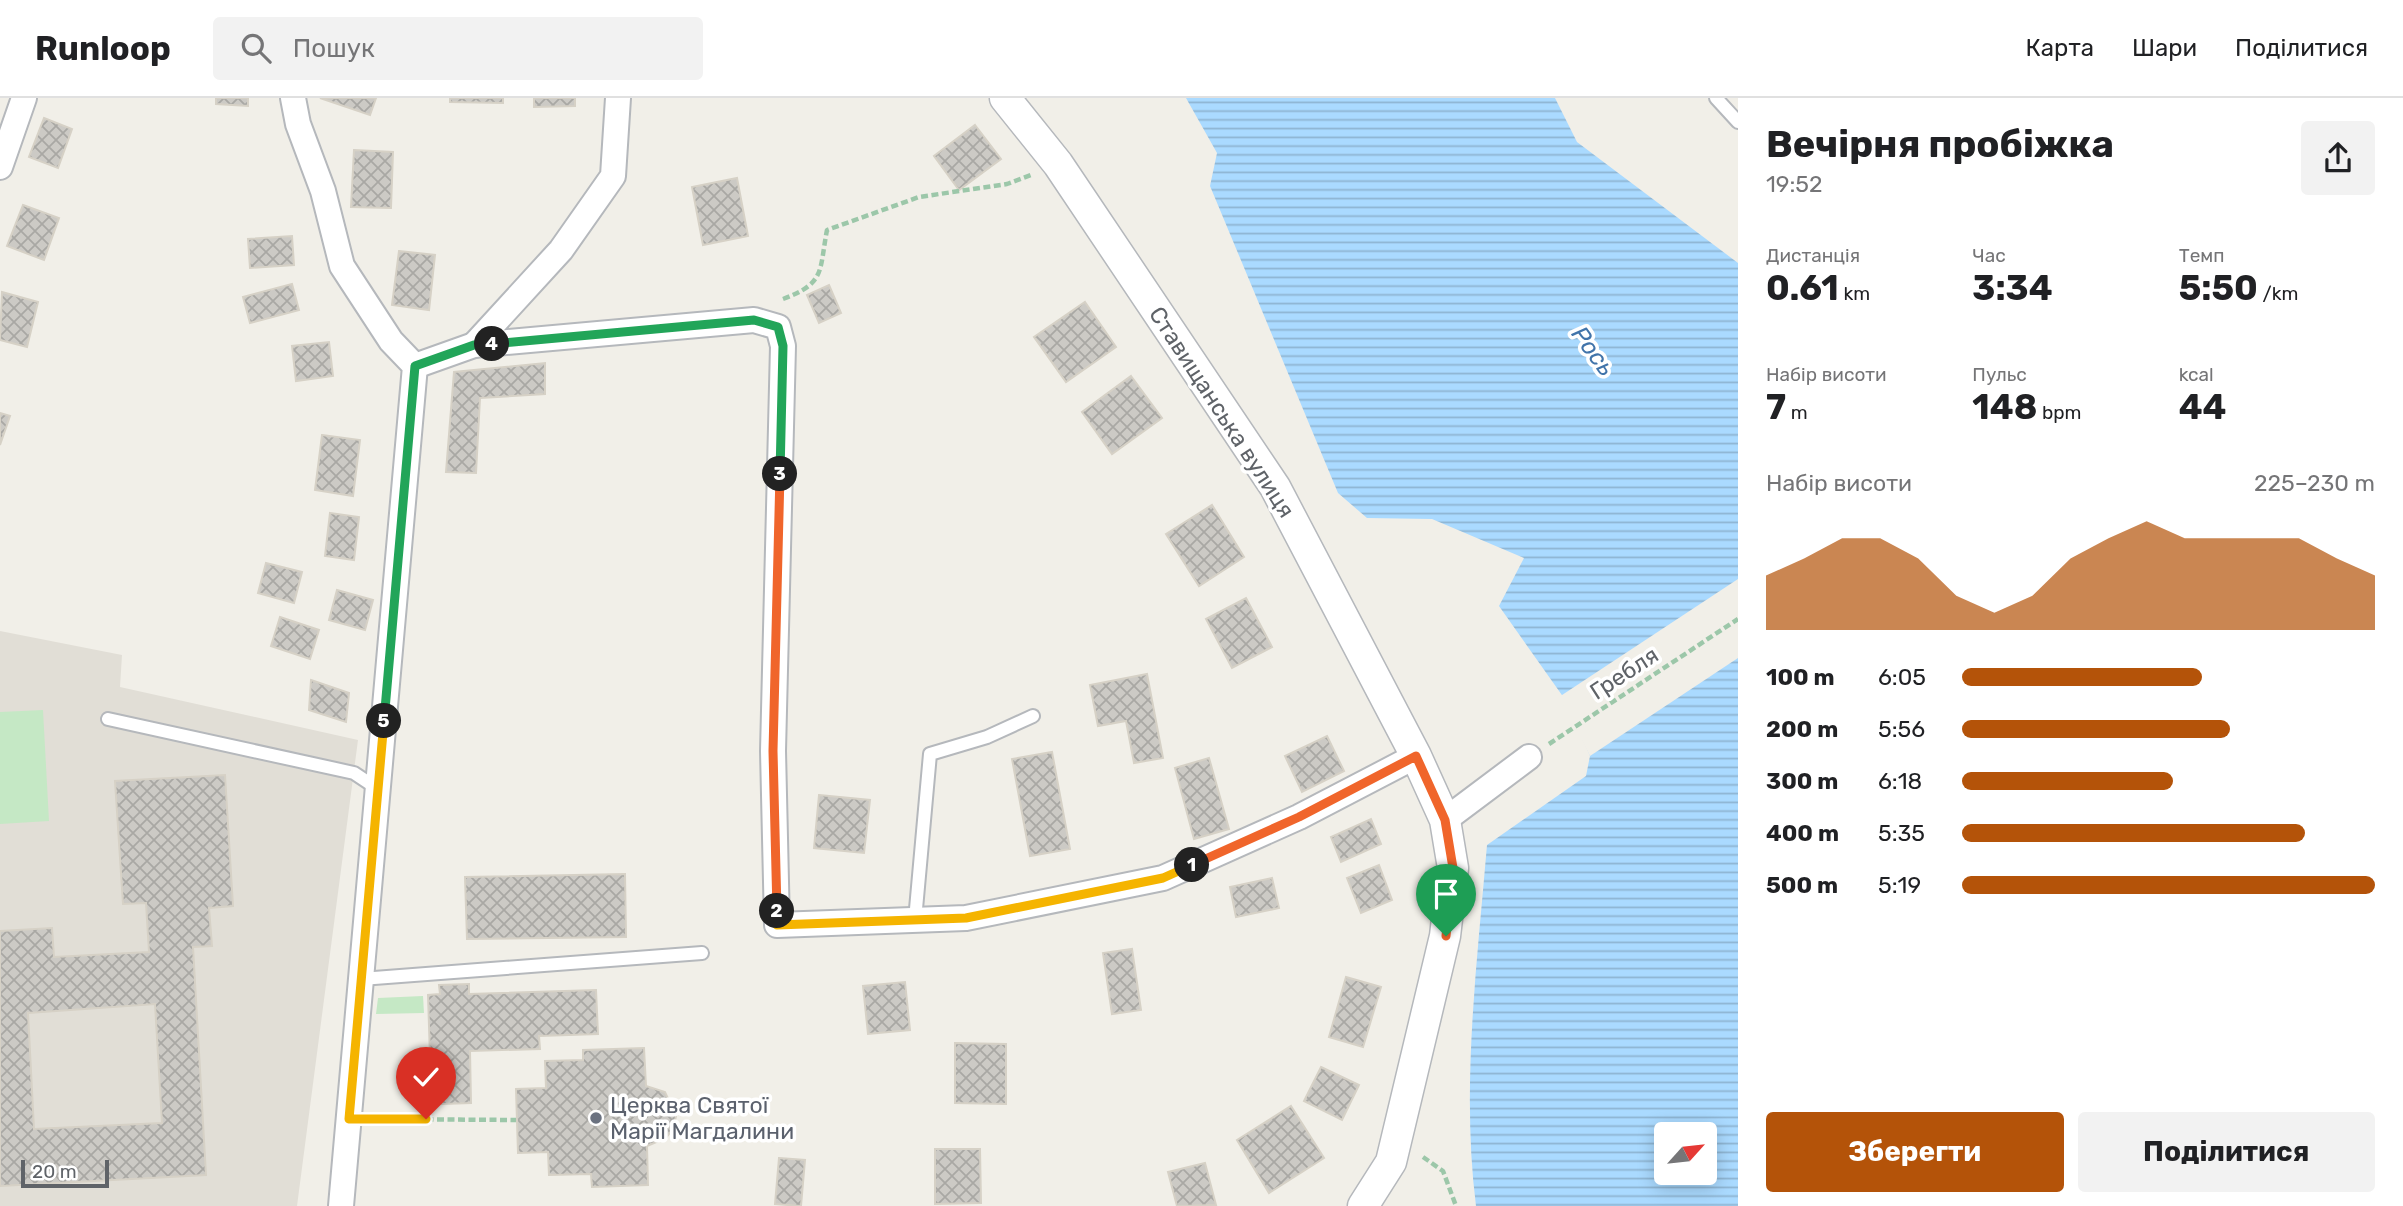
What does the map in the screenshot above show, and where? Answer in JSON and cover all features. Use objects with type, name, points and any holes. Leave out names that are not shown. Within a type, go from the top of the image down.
[{"type":"street","points":[[0,167],[24,98]]},
{"type":"street","points":[[293,98],[298,124],[323,191],[342,266],[391,341],[415,366],[341,1206]]},
{"type":"street","points":[[474,345],[561,250],[613,176],[618,98]]},
{"type":"street","name":"Ставищанська вулиця","points":[[1005,98],[1058,164],[1275,487],[1416,756],[1445,820],[1453,868],[1446,936],[1391,1162],[1363,1206]]},
{"type":"street","points":[[415,366],[474,345],[754,320],[778,327],[783,346],[773,751],[777,925],[966,918],[1163,878],[1299,817],[1416,756]]},
{"type":"street","points":[[1445,820],[1530,757]]},
{"type":"lane","points":[[1716,98],[1738,122]]},
{"type":"lane","points":[[915,920],[930,754],[988,737],[1033,716]]},
{"type":"lane","points":[[108,719],[354,773],[378,789]]},
{"type":"lane","points":[[361,979],[702,953]]},
{"type":"path","points":[[779,301],[804,291],[818,279],[827,230],[919,197],[1007,184],[1058,164]]},
{"type":"path","name":"Гребля","points":[[1530,757],[1738,619]]},
{"type":"path","points":[[349,1119],[516,1120]]},
{"type":"path","points":[[1396,1138],[1443,1171],[1455,1206]]},
{"type":"shaded area","points":[[0,631],[122,655],[120,687],[358,740],[297,1206],[0,1206]]},
{"type":"green space","points":[[43,710],[49,821],[0,824],[0,712]]},
{"type":"green space","points":[[423,996],[424,1013],[376,1014],[378,998]]},
{"type":"water","name":"Рось","points":[[1186,98],[1555,98],[1577,142],[1738,263],[1738,1206],[1476,1206],[1470,1071],[1487,845],[1586,776],[1590,756],[1564,698],[1499,606],[1524,558],[1432,519],[1367,518],[1338,493],[1210,186],[1217,153]]},
{"type":"pier","points":[[1738,579],[1738,658],[1590,756],[1559,697]]},
{"type":"building","points":[[216,98],[248,98],[248,106],[216,104]]},
{"type":"building","points":[[320,98],[376,98],[370,115]]},
{"type":"building","points":[[450,98],[503,98],[503,103],[450,102]]},
{"type":"building","points":[[534,98],[575,98],[575,106],[534,107]]},
{"type":"building","points":[[44,118],[72,129],[58,168],[29,157]]},
{"type":"building","points":[[975,125],[1001,159],[959,190],[934,156]]},
{"type":"building","points":[[354,150],[393,152],[391,208],[351,207]]},
{"type":"building","points":[[737,178],[748,236],[703,245],[692,187]]},
{"type":"building","points":[[23,205],[59,218],[44,260],[7,246]]},
{"type":"building","points":[[292,236],[294,265],[250,268],[248,239]]},
{"type":"building","points":[[399,251],[435,255],[429,310],[392,305]]},
{"type":"building","points":[[292,284],[299,310],[250,323],[243,297]]},
{"type":"building","points":[[829,285],[841,313],[819,323],[807,295]]},
{"type":"building","points":[[2,292],[38,302],[27,347],[0,340]]},
{"type":"building","points":[[1085,302],[1116,347],[1066,382],[1034,337]]},
{"type":"building","points":[[329,342],[333,376],[296,381],[292,346]]},
{"type":"building","points":[[545,363],[545,394],[480,398],[476,473],[446,472],[454,372]]},
{"type":"building","points":[[1131,376],[1162,418],[1112,454],[1082,412]]},
{"type":"building","points":[[0,413],[10,416],[0,445]]},
{"type":"building","points":[[322,435],[360,440],[353,496],[315,490]]},
{"type":"building","points":[[1212,505],[1244,557],[1199,586],[1166,534]]},
{"type":"building","points":[[330,513],[359,517],[354,560],[325,556]]},
{"type":"building","points":[[266,563],[302,572],[294,603],[258,593]]},
{"type":"building","points":[[337,590],[373,600],[365,630],[329,620]]},
{"type":"building","points":[[1246,598],[1272,647],[1232,668],[1206,619]]},
{"type":"building","points":[[280,617],[319,630],[310,659],[271,646]]},
{"type":"building","points":[[1147,674],[1163,758],[1134,763],[1126,721],[1098,726],[1090,685]]},
{"type":"building","points":[[311,680],[349,693],[346,722],[309,710]]},
{"type":"building","points":[[1327,736],[1344,771],[1302,792],[1285,756]]},
{"type":"building","points":[[1052,752],[1070,849],[1030,856],[1012,759]]},
{"type":"building","points":[[1209,758],[1229,829],[1194,839],[1175,768]]},
{"type":"building","points":[[225,775],[233,906],[209,908],[212,946],[193,947],[206,1175],[0,1186],[0,931],[52,928],[54,957],[149,952],[146,903],[123,904],[115,781]],"holes":[[[155,1004],[162,1123],[34,1129],[28,1013]]]},
{"type":"building","points":[[819,795],[870,800],[864,853],[814,848]]},
{"type":"building","points":[[1371,819],[1381,844],[1341,862],[1331,837]]},
{"type":"building","points":[[1379,865],[1392,900],[1361,913],[1347,878]]},
{"type":"building","points":[[625,874],[626,937],[467,939],[465,877]]},
{"type":"building","points":[[1272,878],[1279,908],[1236,917],[1230,887]]},
{"type":"building","points":[[1132,949],[1141,1010],[1112,1014],[1103,953]]},
{"type":"building","points":[[1346,977],[1381,987],[1363,1047],[1329,1037]]},
{"type":"building","points":[[905,982],[910,1030],[868,1034],[863,986]]},
{"type":"building","points":[[469,984],[469,994],[596,990],[598,1034],[539,1036],[540,1049],[470,1051],[471,1103],[442,1104],[441,1056],[430,1057],[428,995],[440,994],[439,985]]},
{"type":"building","points":[[955,1043],[1006,1044],[1006,1104],[955,1103]]},
{"type":"building","name":"Церква Святої Марії Магдалини","points":[[644,1048],[646,1086],[665,1092],[676,1116],[674,1127],[666,1138],[647,1146],[648,1185],[592,1187],[591,1174],[549,1175],[548,1152],[518,1153],[516,1089],[546,1088],[545,1061],[583,1060],[583,1050]]},
{"type":"building","points":[[1321,1067],[1359,1085],[1342,1120],[1304,1101]]},
{"type":"building","points":[[1291,1106],[1324,1158],[1269,1193],[1237,1140]]},
{"type":"building","points":[[935,1149],[980,1149],[981,1203],[935,1204]]},
{"type":"building","points":[[779,1158],[805,1160],[801,1206],[775,1204]]},
{"type":"building","points":[[1205,1163],[1216,1205],[1177,1206],[1168,1172]]},
{"type":"place","name":"Церква Святої Марії Магдалини","points":[[596,1118]]},
{"type":"route","points":[[426,1119],[349,1119],[415,366],[462,352],[474,345],[754,320],[778,327],[783,346],[773,751],[777,925],[966,918],[1163,878],[1299,817],[1416,756],[1445,820],[1453,868],[1446,936]]}]
